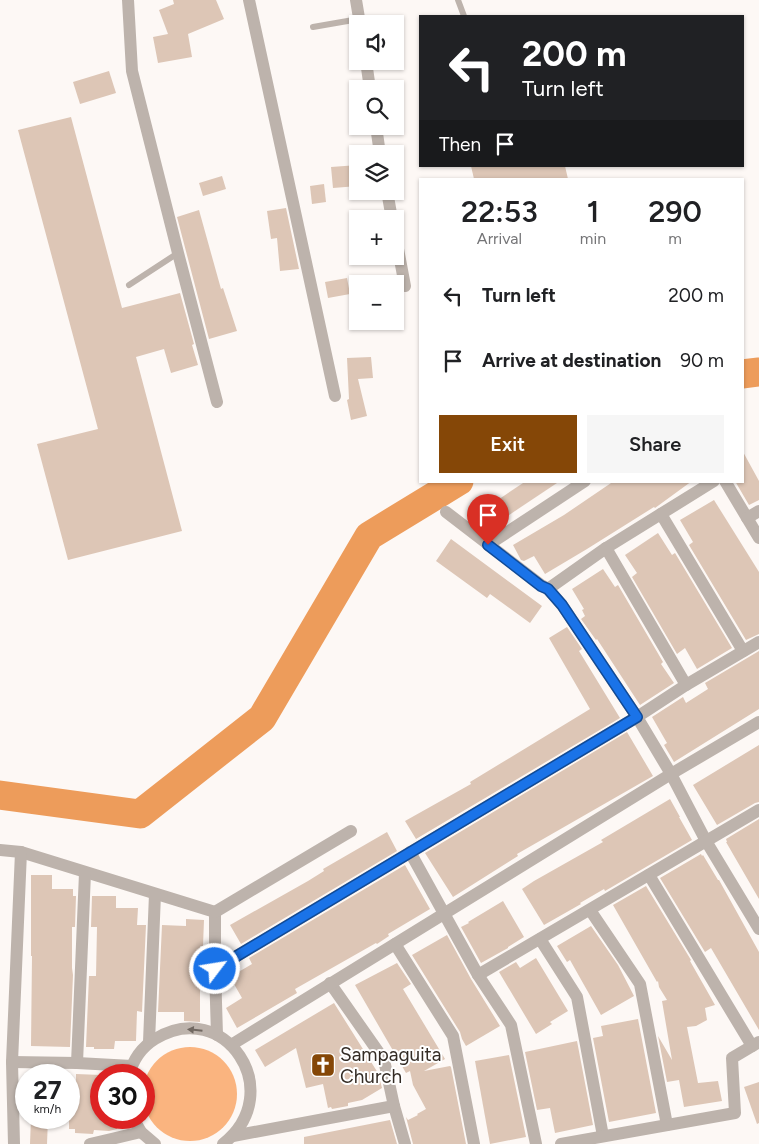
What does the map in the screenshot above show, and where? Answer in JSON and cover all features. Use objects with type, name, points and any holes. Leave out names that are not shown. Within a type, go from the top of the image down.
[{"type":"street","points":[[128,0],[132,71],[217,402]]},
{"type":"street","points":[[249,0],[335,396]]},
{"type":"street","points":[[356,0],[359,15]]},
{"type":"street","points":[[401,265],[405,286]]},
{"type":"street","points":[[488,545],[581,483]]},
{"type":"street","points":[[548,589],[606,548],[711,483]]},
{"type":"street","points":[[727,483],[759,538]]},
{"type":"street","points":[[747,518],[759,511]]},
{"type":"street","points":[[446,512],[541,586],[548,589],[562,605],[637,717],[671,774],[706,841],[759,929]]},
{"type":"street","points":[[661,514],[743,651]]},
{"type":"street","points":[[606,548],[686,685]]},
{"type":"street","points":[[215,969],[759,642]]},
{"type":"street","points":[[231,1045],[671,774],[759,722]]},
{"type":"street","points":[[478,975],[759,810]]},
{"type":"street","points":[[0,850],[21,852],[215,912],[351,832]]},
{"type":"street","points":[[14,1144],[12,1062],[21,852]]},
{"type":"street","points":[[410,852],[478,975],[511,1025],[536,1144]]},
{"type":"street","points":[[77,1063],[85,873]]},
{"type":"street","points":[[560,1144],[735,1113],[732,1058],[755,1044],[649,875]]},
{"type":"street","points":[[149,1042],[155,894]]},
{"type":"street","points":[[590,910],[640,984],[667,1125]]},
{"type":"street","points":[[215,912],[217,1035]]},
{"type":"street","points":[[540,939],[577,996],[604,1136]]},
{"type":"street","points":[[394,944],[452,1036],[474,1144]]},
{"type":"street","points":[[330,983],[384,1060],[405,1144]]},
{"type":"street","points":[[133,1064],[139,1053],[149,1042],[165,1033],[182,1028],[200,1029],[217,1035],[231,1045],[244,1061],[250,1080],[251,1101],[244,1120],[228,1140]]},
{"type":"street","points":[[12,1062],[90,1065]]},
{"type":"street","points":[[228,1140],[394,1106]]},
{"type":"street","points":[[139,1129],[155,1144]]},
{"type":"street","points":[[90,1144],[107,1142],[141,1132]]},
{"type":"lane","points":[[458,0],[464,15]]},
{"type":"lane","points":[[313,27],[349,22]]},
{"type":"lane","points":[[129,286],[178,252]]},
{"type":"shaded area","points":[[190,1047],[199,1048],[216,1055],[229,1068],[236,1085],[236,1103],[229,1120],[216,1133],[208,1137],[190,1141],[181,1140],[164,1133],[155,1125],[154,1064],[164,1055],[172,1051]]},
{"type":"building","points":[[173,0],[216,0],[224,19],[188,34],[192,57],[158,63],[153,37],[168,34],[159,10],[174,4]]},
{"type":"building","points":[[109,71],[116,93],[80,104],[73,82]]},
{"type":"building","points":[[71,117],[122,308],[180,293],[198,365],[171,373],[164,349],[136,357],[182,531],[68,560],[37,444],[98,429],[18,130]]},
{"type":"building","points":[[349,166],[349,187],[333,188],[331,167]]},
{"type":"building","points":[[471,167],[565,167],[568,178],[474,178]]},
{"type":"building","points":[[222,176],[226,189],[203,196],[199,183]]},
{"type":"building","points":[[324,184],[326,202],[312,204],[310,186]]},
{"type":"building","points":[[286,208],[299,269],[280,271],[277,238],[271,239],[267,211]]},
{"type":"building","points":[[199,210],[221,289],[223,288],[237,331],[209,339],[177,217]]},
{"type":"building","points":[[347,278],[349,294],[328,298],[325,282]]},
{"type":"building","points":[[371,357],[373,378],[358,379],[367,416],[351,420],[347,400],[349,399],[347,358]]},
{"type":"building","points":[[744,454],[759,481],[759,500],[749,505],[736,483],[744,483]]},
{"type":"building","points":[[523,483],[557,483],[485,531],[474,516]]},
{"type":"building","points":[[611,483],[689,483],[655,508],[545,574],[534,556],[524,561],[521,560],[513,545],[564,515]]},
{"type":"building","points":[[714,500],[759,572],[759,634],[746,640],[689,545],[693,542],[680,520]]},
{"type":"building","points":[[658,533],[672,555],[675,553],[732,648],[697,669],[685,648],[677,654],[632,577],[637,573],[625,555]]},
{"type":"building","points":[[451,539],[542,606],[530,623],[490,594],[487,598],[436,561]]},
{"type":"building","points":[[603,569],[615,587],[618,585],[663,662],[661,664],[674,683],[640,705],[597,639],[581,619],[585,616],[582,610],[584,609],[572,589]]},
{"type":"building","points":[[567,627],[582,649],[579,651],[620,718],[416,839],[405,821],[471,784],[470,782],[590,709],[549,638]]},
{"type":"building","points":[[759,651],[759,709],[674,762],[664,745],[667,743],[652,717],[683,697],[686,703],[708,689],[705,683]]},
{"type":"building","points":[[627,732],[653,776],[517,854],[518,856],[453,897],[425,853]]},
{"type":"building","points":[[759,745],[759,802],[717,825],[693,785]]},
{"type":"building","points":[[670,799],[692,840],[544,925],[522,889],[603,842],[601,840]]},
{"type":"building","points":[[759,819],[759,899],[726,839]]},
{"type":"building","points":[[387,832],[397,851],[241,944],[230,925],[308,881],[324,871],[323,869]]},
{"type":"building","points":[[701,854],[719,880],[759,952],[759,1030],[711,948],[705,952],[660,878]]},
{"type":"building","points":[[405,865],[430,909],[388,934],[389,936],[377,944],[295,989],[297,993],[237,1028],[226,1008],[242,998],[230,977],[252,964],[249,958]]},
{"type":"building","points":[[31,875],[52,875],[52,889],[73,889],[73,896],[76,896],[75,927],[72,927],[73,975],[70,1047],[31,1046]]},
{"type":"building","points":[[646,886],[691,960],[715,1005],[705,1008],[707,1020],[696,1026],[687,1027],[698,1083],[718,1081],[722,1101],[684,1107],[679,1080],[667,1082],[658,1036],[672,1060],[662,1001],[667,1000],[659,987],[658,981],[613,905]]},
{"type":"building","points":[[92,896],[116,896],[116,908],[138,908],[137,925],[146,925],[142,1012],[137,1011],[136,1041],[115,1041],[114,1049],[86,1047],[89,976],[96,976],[97,927],[91,927]]},
{"type":"building","points":[[503,901],[524,937],[481,963],[461,927]]},
{"type":"building","points":[[186,919],[204,920],[203,946],[200,946],[200,1022],[184,1021],[184,1012],[158,1012],[162,925],[186,926]]},
{"type":"building","points":[[591,926],[618,965],[634,996],[601,1015],[570,960],[567,962],[557,946]]},
{"type":"building","points":[[447,935],[500,1026],[466,1046],[460,1032],[412,955]]},
{"type":"building","points":[[536,958],[568,1011],[550,1022],[552,1024],[536,1034],[499,972],[516,962],[520,968]]},
{"type":"building","points":[[397,963],[411,984],[403,989],[445,1059],[424,1071],[451,1067],[466,1144],[413,1144],[406,1117],[408,1120],[426,1109],[413,1085],[410,1071],[406,1073],[355,985]]},
{"type":"building","points":[[334,1003],[378,1073],[382,1088],[362,1100],[348,1103],[348,1106],[332,1109],[331,1107],[328,1108],[323,1084],[306,1088],[296,1048],[265,1067],[255,1050]]},
{"type":"building","points":[[638,1019],[656,1113],[609,1122],[593,1038],[603,1036],[601,1026]]},
{"type":"building","points":[[577,1041],[593,1125],[555,1133],[550,1108],[537,1110],[525,1052]]},
{"type":"building","points":[[509,1055],[526,1137],[490,1144],[475,1061]]},
{"type":"building","points":[[80,1074],[90,1075],[90,1129],[117,1129],[109,1131],[94,1130],[93,1134],[75,1133],[75,1129],[80,1129]]},
{"type":"building","points":[[759,1082],[759,1123],[757,1124],[744,1087]]},
{"type":"building","points":[[390,1120],[397,1144],[304,1144],[304,1137]]},
{"type":"building","points":[[31,1129],[48,1129],[47,1144],[30,1144]]},
{"type":"waterway","points":[[744,374],[759,372]]},
{"type":"waterway","points":[[0,795],[140,814],[262,718],[369,536],[456,483]]},
{"type":"place","name":"Sampaguita Church","points":[[323,1065]]},
{"type":"route","points":[[215,969],[637,717],[562,605],[548,589],[541,586],[488,545]]}]
